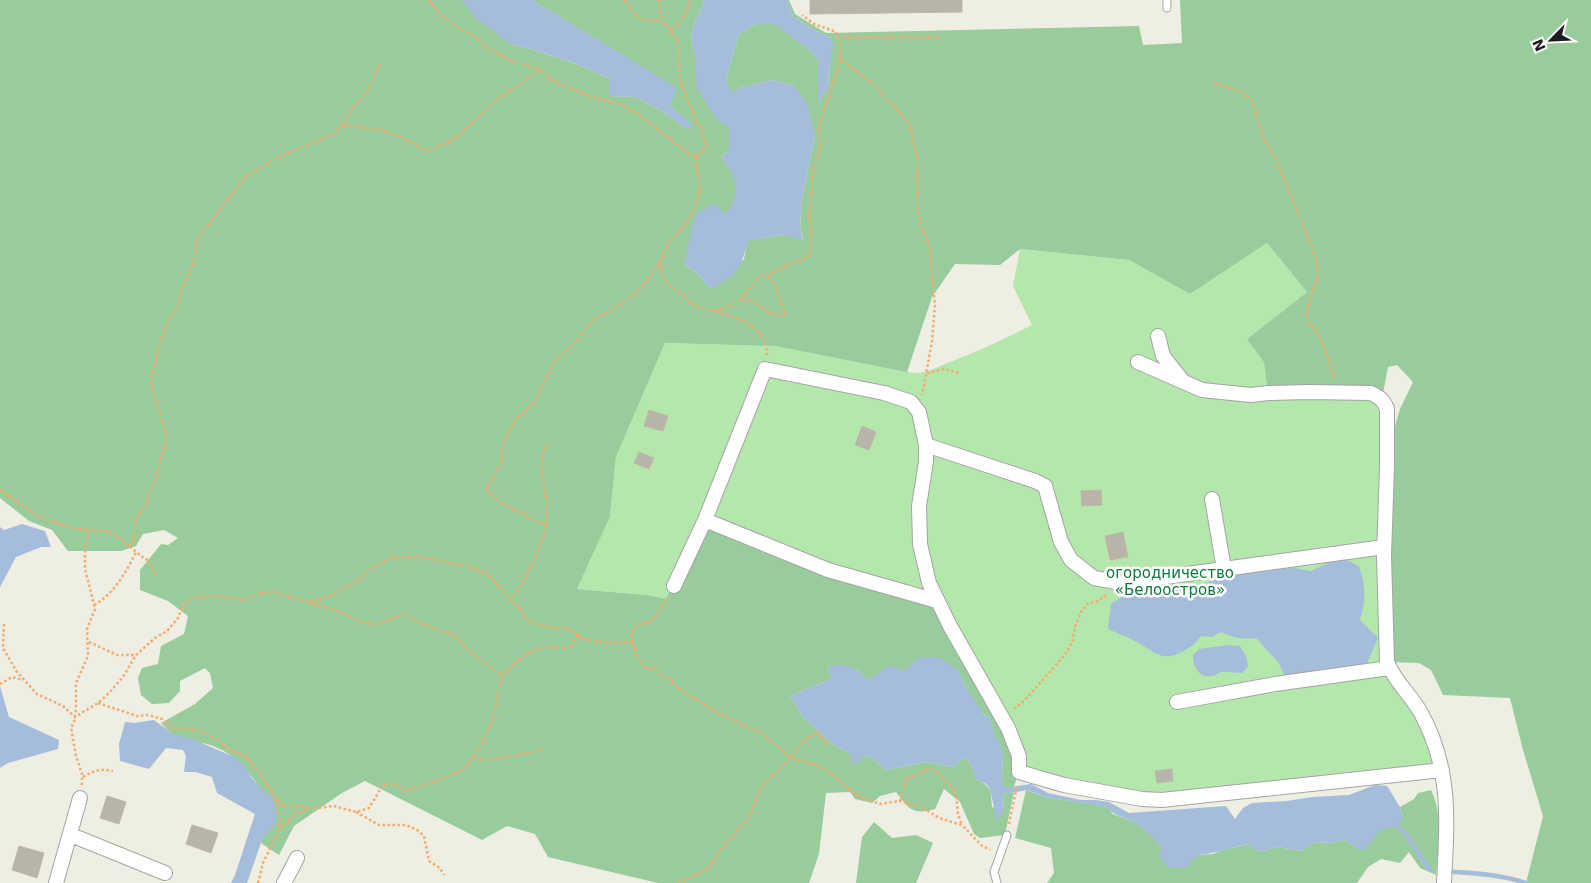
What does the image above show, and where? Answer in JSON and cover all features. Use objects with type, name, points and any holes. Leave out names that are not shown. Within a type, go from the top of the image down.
[{"type":"street","points":[[1158,336],[1163,356],[1184,383]]},
{"type":"street","points":[[1138,362],[1202,390],[1251,395],[1268,392],[1371,393],[1385,403],[1387,467],[1384,548],[1387,661],[1389,668],[1422,715],[1438,751],[1447,813],[1444,883]]},
{"type":"street","points":[[674,586],[705,520],[765,369],[884,393],[911,402],[919,412],[926,445],[920,506],[920,544],[929,583],[937,601],[1004,719],[1019,756],[1019,772],[1064,784],[1142,799],[1162,800],[1442,770]]},
{"type":"street","points":[[926,445],[1045,486],[1061,542],[1071,560],[1094,578],[1122,583],[1384,548]]},
{"type":"street","points":[[1212,499],[1224,569]]},
{"type":"street","points":[[705,520],[828,570],[937,601]]},
{"type":"street","points":[[1177,702],[1275,684],[1389,668]]},
{"type":"street","points":[[56,883],[80,798]]},
{"type":"street","points":[[70,835],[165,873]]},
{"type":"street","points":[[284,883],[297,858]]},
{"type":"lane","points":[[1167,0],[1167,8]]},
{"type":"lane","points":[[997,883],[994,872],[1007,835]]},
{"type":"path","points":[[429,0],[440,14],[456,27],[470,34],[489,50],[509,60],[541,70],[555,82],[626,107],[688,154],[696,157]]},
{"type":"path","points":[[624,0],[643,20],[661,19]]},
{"type":"path","points":[[659,0],[661,19],[671,29],[679,42],[681,84],[707,145],[696,157]]},
{"type":"path","points":[[671,29],[687,14],[690,0]]},
{"type":"path","points":[[715,311],[731,306],[741,298],[758,277],[768,276],[795,261],[808,258],[812,251],[809,216],[814,166],[820,146],[818,130],[827,107],[841,52],[836,32],[814,24],[802,15]]},
{"type":"path","points":[[838,37],[940,36]]},
{"type":"path","points":[[840,59],[874,86],[910,124],[918,162],[917,182],[920,224],[929,244],[935,304],[932,342],[919,412]]},
{"type":"path","points":[[129,546],[133,543],[136,519],[147,504],[148,496],[154,485],[167,436],[153,392],[151,379],[164,334],[170,319],[178,307],[180,291],[192,268],[197,239],[245,177],[275,159],[336,133],[369,88],[380,64]]},
{"type":"path","points":[[342,125],[382,130],[400,136],[428,151],[453,140],[498,99],[541,70]]},
{"type":"path","points":[[1214,83],[1241,92],[1252,100],[1264,139],[1277,161],[1316,257],[1318,274],[1306,312],[1308,323],[1322,341],[1334,378],[1342,392]]},
{"type":"path","points":[[545,525],[499,502],[486,490],[502,462],[502,445],[516,419],[535,402],[554,361],[574,344],[593,320],[618,306],[637,292],[657,268],[670,241],[689,219],[696,204],[700,187],[696,157]]},
{"type":"path","points":[[660,262],[661,277],[668,286],[693,304],[740,319],[757,330],[766,342],[768,354],[765,369]]},
{"type":"path","points":[[741,298],[754,303],[768,312],[786,316],[776,287],[768,276]]},
{"type":"path","points":[[927,373],[944,369],[960,373]]},
{"type":"path","points":[[511,600],[525,579],[537,555],[545,525],[547,513],[543,455],[549,440]]},
{"type":"path","points":[[0,490],[42,518],[76,529],[105,531],[117,536],[149,561],[156,576]]},
{"type":"path","points":[[80,798],[83,777],[76,756],[71,728],[75,716],[76,683],[88,656],[89,642],[87,629],[95,610],[87,583],[85,568],[85,547],[89,530]]},
{"type":"path","points":[[94,605],[101,601],[117,584],[136,552]]},
{"type":"path","points":[[310,602],[323,599],[356,581],[371,568],[393,557],[421,557],[488,574],[518,606],[526,618],[541,626],[570,629],[574,633],[596,642],[614,644],[633,642]]},
{"type":"path","points":[[1004,719],[1025,700],[1032,690],[1066,655],[1073,640],[1075,627],[1081,612],[1088,603],[1096,602],[1110,592],[1115,582]]},
{"type":"path","points":[[674,586],[657,614],[648,623],[639,624],[632,631],[636,654],[646,669],[653,667],[657,673],[670,680],[685,693],[720,714],[765,735],[790,758],[817,765],[846,785],[856,795],[880,804],[900,801],[922,808],[939,818],[962,825]]},
{"type":"path","points":[[75,716],[98,703],[123,677],[136,655],[167,631],[178,618],[183,605],[192,598],[220,596],[244,600],[261,593],[274,592],[335,610],[364,623],[378,624],[404,614],[418,622],[455,636],[468,651],[502,676]]},
{"type":"path","points":[[4,624],[3,648],[24,681],[37,694],[63,706],[75,716]]},
{"type":"path","points":[[356,812],[369,808],[383,785],[393,784],[404,790],[414,788],[435,782],[464,768],[493,719],[497,690],[502,676],[526,654],[549,646],[570,647],[579,635]]},
{"type":"path","points":[[89,642],[117,655],[136,655]]},
{"type":"path","points":[[0,684],[12,677],[24,681]]},
{"type":"path","points":[[98,703],[137,716],[148,715],[156,717],[162,719],[173,728],[198,730],[232,751],[245,756],[260,772],[284,806],[296,808],[307,806],[316,809]]},
{"type":"path","points":[[678,883],[704,871],[710,866],[721,849],[749,818],[759,792],[766,781],[790,758],[806,739],[816,732],[828,744]]},
{"type":"path","points":[[470,759],[488,760],[544,750]]},
{"type":"path","points":[[900,801],[907,777],[920,774],[924,769],[936,771],[948,782],[956,794],[958,814],[962,825],[981,845],[1000,855]]},
{"type":"path","points":[[83,777],[94,770],[113,771]]},
{"type":"path","points":[[1007,835],[1017,783]]},
{"type":"path","points":[[275,795],[279,808],[279,830]]},
{"type":"path","points":[[258,883],[263,863],[279,830],[296,813],[309,809],[334,806],[356,812],[379,825],[406,825],[416,830],[424,836],[429,861],[440,868],[444,874]]},
{"type":"green space","points":[[0,0],[462,0],[513,45],[574,63],[609,78],[609,96],[635,97],[660,110],[687,129],[693,126],[670,106],[676,88],[532,0],[705,0],[695,21],[691,37],[695,56],[729,127],[729,152],[721,156],[729,168],[737,187],[735,200],[730,209],[684,264],[697,273],[711,289],[744,259],[747,240],[785,235],[803,240],[800,226],[802,199],[815,135],[794,86],[772,80],[740,88],[732,94],[726,80],[739,34],[755,24],[774,23],[809,50],[818,60],[818,103],[828,88],[832,38],[812,29],[793,16],[787,0],[789,0],[795,14],[826,33],[1139,26],[1143,45],[1182,43],[1180,0],[1591,0],[1591,883],[1526,883],[1543,816],[1510,698],[1443,695],[1431,670],[1419,663],[1387,662],[1391,433],[1413,382],[1397,365],[1388,367],[1383,393],[1268,393],[1264,362],[1247,339],[1307,292],[1267,243],[1190,294],[1129,260],[1020,249],[1000,265],[955,264],[932,297],[907,372],[775,346],[665,343],[616,457],[610,517],[577,589],[647,595],[666,599],[703,524],[934,600],[1001,715],[1018,774],[1014,787],[1004,789],[1002,781],[1003,756],[1000,743],[994,735],[991,720],[972,698],[959,671],[919,658],[905,670],[878,675],[869,680],[857,670],[828,667],[831,679],[790,696],[803,717],[834,745],[850,754],[872,758],[886,770],[925,762],[954,767],[965,757],[969,761],[976,779],[990,789],[992,807],[1003,811],[1004,794],[1014,792],[1005,835],[980,838],[974,834],[960,802],[944,789],[935,809],[927,811],[912,810],[896,792],[880,796],[872,803],[855,799],[850,792],[826,793],[819,854],[809,883],[658,883],[548,857],[535,834],[507,826],[482,840],[365,781],[342,793],[294,826],[279,855],[261,843],[263,837],[276,822],[259,787],[244,766],[223,751],[210,745],[176,736],[161,723],[195,704],[213,688],[210,673],[205,668],[180,681],[180,691],[169,703],[152,704],[141,695],[138,678],[142,668],[158,664],[161,646],[184,634],[188,616],[168,601],[140,590],[140,570],[161,544],[168,545],[178,538],[164,530],[143,534],[136,546],[121,551],[68,551],[52,530],[29,521],[0,498]]},
{"type":"green space","name":"огородничество «Белоостров»","points":[[1267,243],[1307,292],[1247,339],[1371,393],[1385,403],[1387,662],[1414,702],[1441,770],[1162,800],[1040,777],[680,572],[666,599],[647,595],[577,589],[610,517],[616,457],[665,343],[775,346],[914,373],[924,372],[982,349],[1032,325],[1013,286],[1020,249],[1129,260],[1190,294]]},
{"type":"green space","points":[[1026,790],[1045,797],[1108,807],[1113,814],[1136,823],[1153,837],[1162,848],[1197,855],[1213,854],[1249,844],[1259,852],[1278,847],[1301,851],[1316,842],[1331,843],[1346,840],[1356,848],[1380,830],[1403,817],[1400,807],[1414,799],[1418,793],[1431,790],[1438,811],[1439,821],[1436,875],[1420,868],[1409,852],[1400,863],[1381,859],[1368,867],[1357,883],[1047,883],[1054,873],[1051,848],[1015,838]]},
{"type":"green space","points":[[874,822],[892,838],[916,835],[933,843],[916,883],[856,883],[862,837]]},
{"type":"water","points":[[462,0],[532,0],[677,88],[670,106],[694,126],[687,129],[660,110],[635,97],[609,96],[609,78],[574,63],[513,45],[476,19]]},
{"type":"water","points":[[705,0],[787,0],[793,16],[812,29],[832,38],[833,48],[828,88],[818,104],[818,60],[809,50],[774,24],[755,24],[739,34],[726,80],[732,93],[740,88],[772,80],[794,86],[807,103],[815,135],[802,199],[800,226],[803,241],[785,235],[748,240],[743,258],[737,270],[733,275],[711,289],[697,273],[684,264],[693,223],[698,213],[714,204],[726,214],[734,199],[735,192],[733,178],[721,156],[729,152],[729,127],[718,121],[697,89],[695,56],[691,37],[695,21]]},
{"type":"water","points":[[22,524],[45,531],[51,547],[41,547],[16,557],[0,587],[0,527],[4,530]]},
{"type":"water","points":[[1345,559],[1359,566],[1364,593],[1360,620],[1378,638],[1367,663],[1315,674],[1285,676],[1278,662],[1256,638],[1238,638],[1221,632],[1212,637],[1201,636],[1186,649],[1176,654],[1164,656],[1108,629],[1111,604],[1125,595],[1144,596],[1162,590],[1196,589],[1213,580],[1234,574],[1293,568],[1311,571],[1332,561]]},
{"type":"water","points":[[1229,645],[1240,646],[1247,658],[1248,667],[1242,673],[1220,672],[1213,676],[1204,676],[1198,671],[1194,664],[1193,655],[1199,649]]},
{"type":"water","points":[[935,657],[944,660],[959,671],[964,684],[984,715],[991,720],[994,735],[1000,743],[1003,756],[1002,781],[1004,788],[1031,784],[1048,793],[1081,800],[1109,802],[1129,813],[1226,806],[1235,819],[1243,808],[1252,803],[1349,795],[1375,785],[1387,786],[1400,807],[1403,817],[1398,826],[1380,830],[1364,851],[1356,848],[1346,840],[1331,843],[1316,842],[1301,851],[1278,847],[1259,852],[1249,844],[1197,855],[1187,868],[1169,868],[1160,858],[1162,848],[1149,834],[1135,823],[1117,815],[1107,807],[1045,797],[1027,790],[1004,794],[1003,811],[997,821],[989,787],[976,779],[969,761],[965,757],[954,767],[925,762],[886,770],[872,758],[863,755],[858,764],[851,761],[850,754],[834,745],[803,717],[790,696],[831,679],[828,667],[841,665],[850,667],[869,680],[888,666],[905,670],[919,658]]},
{"type":"water","points":[[0,686],[9,717],[59,740],[58,749],[8,763],[0,768]]},
{"type":"water","points":[[154,720],[173,734],[195,740],[234,757],[246,767],[260,788],[273,798],[276,823],[263,837],[247,883],[231,883],[255,814],[217,793],[212,777],[196,772],[184,772],[186,756],[183,750],[166,748],[149,769],[120,761],[119,744],[125,722],[134,723]]},
{"type":"building","points":[[810,0],[962,0],[962,12],[810,14]]},
{"type":"building","points":[[649,410],[668,416],[663,431],[644,426]]},
{"type":"building","points":[[862,426],[876,432],[869,450],[855,445]]},
{"type":"building","points":[[639,452],[654,458],[649,469],[634,463]]},
{"type":"building","points":[[1101,490],[1102,505],[1082,506],[1081,491]]},
{"type":"building","points":[[1123,532],[1128,557],[1110,560],[1105,536]]},
{"type":"building","points":[[1172,769],[1173,781],[1157,783],[1155,771]]},
{"type":"building","points":[[107,796],[126,802],[119,824],[100,818]]},
{"type":"building","points":[[192,825],[218,833],[211,853],[186,844]]},
{"type":"building","points":[[19,846],[44,853],[37,878],[12,870]]},
{"type":"waterway","points":[[1398,826],[1406,834],[1430,869]]},
{"type":"waterway","points":[[1454,872],[1490,875],[1526,883]]}]
